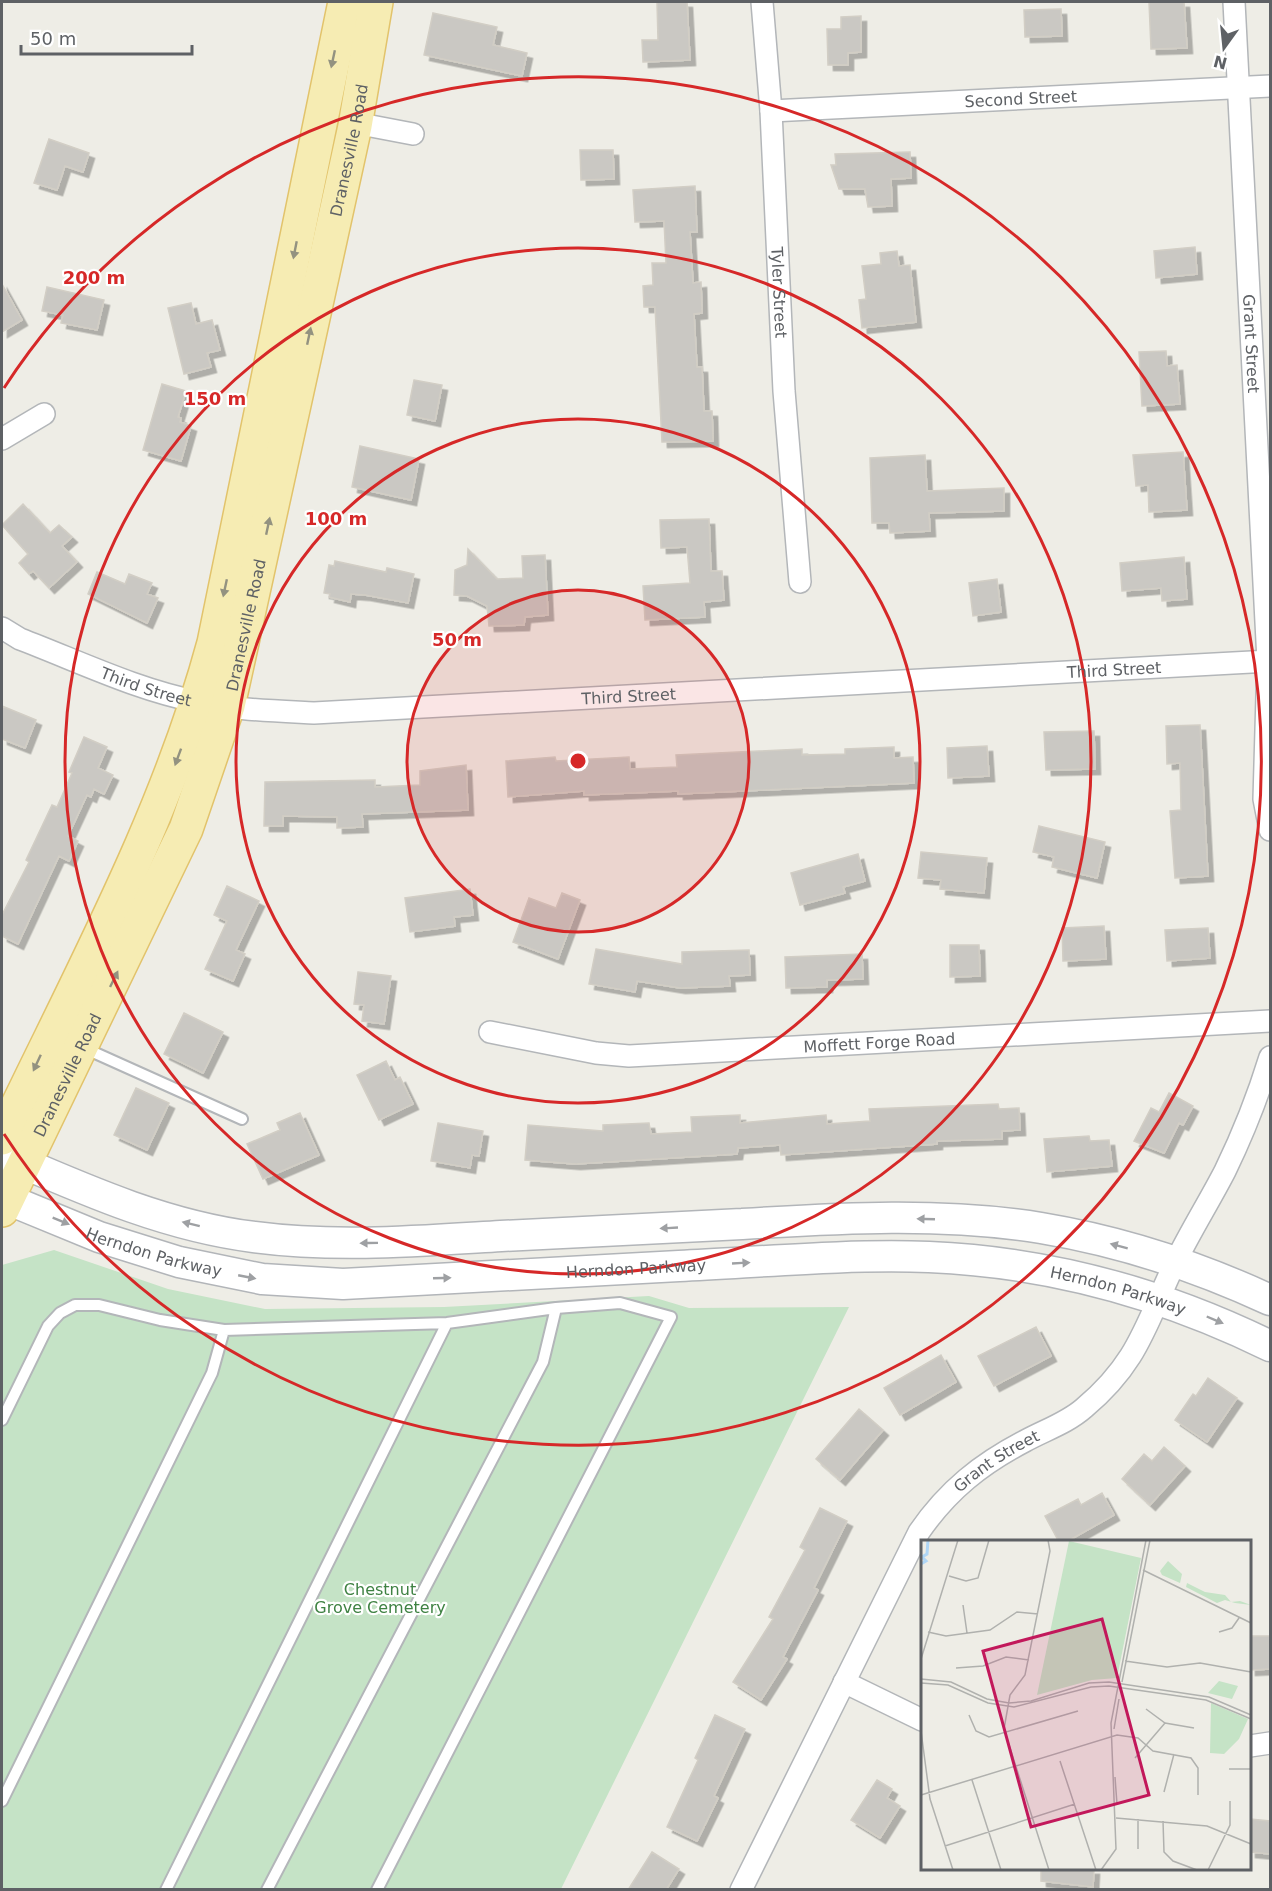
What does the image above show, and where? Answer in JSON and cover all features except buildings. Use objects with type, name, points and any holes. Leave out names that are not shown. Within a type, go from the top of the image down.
[{"type":"main road","name":"Dranesville Road","points":[[213,704],[221,609],[345,2]]},
{"type":"main road","name":"Dranesville Road","points":[[3,1202],[13,1159],[66,1040],[158,811],[213,704],[355,126],[376,2]]},
{"type":"main road","name":"Dranesville Road","points":[[2,1138],[66,1040]]},
{"type":"main road","name":"Herndon Parkway","points":[[13,1159],[148,1214],[251,1237],[295,1242],[393,1242],[785,1221],[915,1218],[968,1220],[1042,1228],[1122,1247],[1226,1279],[1270,1300]]},
{"type":"main road","name":"Herndon Parkway","points":[[3,1202],[138,1251],[262,1280],[343,1284],[758,1262],[927,1257],[1040,1269],[1161,1298],[1217,1320],[1270,1346]]},
{"type":"street","name":"Tyler Street","points":[[762,2],[771,111],[784,391],[800,582]]},
{"type":"street","name":"Grant Street","points":[[1234,2],[1269,661],[1264,799],[1270,830]]},
{"type":"street","name":"Second Street","points":[[771,111],[1270,86]]},
{"type":"street","points":[[355,126],[371,126],[413,134]]},
{"type":"street","points":[[2,439],[44,414]]},
{"type":"street","name":"Third Street","points":[[2,628],[20,639],[156,691],[213,704],[314,712],[1269,661]]},
{"type":"street","name":"Moffett Forge Road","points":[[490,1032],[596,1053],[629,1056],[1270,1021]]},
{"type":"street","name":"Grant Street","points":[[741,1890],[920,1532],[936,1508],[958,1484],[985,1463],[1053,1429],[1082,1410],[1121,1372],[1142,1339],[1175,1263],[1225,1170],[1260,1091],[1270,1057]]},
{"type":"street","points":[[844,1682],[921,1720]]},
{"type":"street","points":[[1251,1746],[1270,1743]]},
{"type":"lane","points":[[66,1040],[242,1119]]},
{"type":"lane","points":[[2,1420],[48,1326],[60,1313],[75,1305],[99,1305],[160,1320],[224,1330],[447,1323],[556,1308],[620,1303],[671,1317],[377,1890]]},
{"type":"lane","points":[[267,1890],[543,1362],[556,1308]]},
{"type":"lane","points":[[166,1890],[447,1323]]},
{"type":"lane","points":[[2,1801],[212,1373],[224,1330]]},
{"type":"green space","name":"Chestnut Grove Cemetery","points":[[54,1250],[168,1289],[265,1309],[444,1307],[649,1296],[689,1308],[849,1307],[561,1889],[2,1889],[2,1265]]}]
